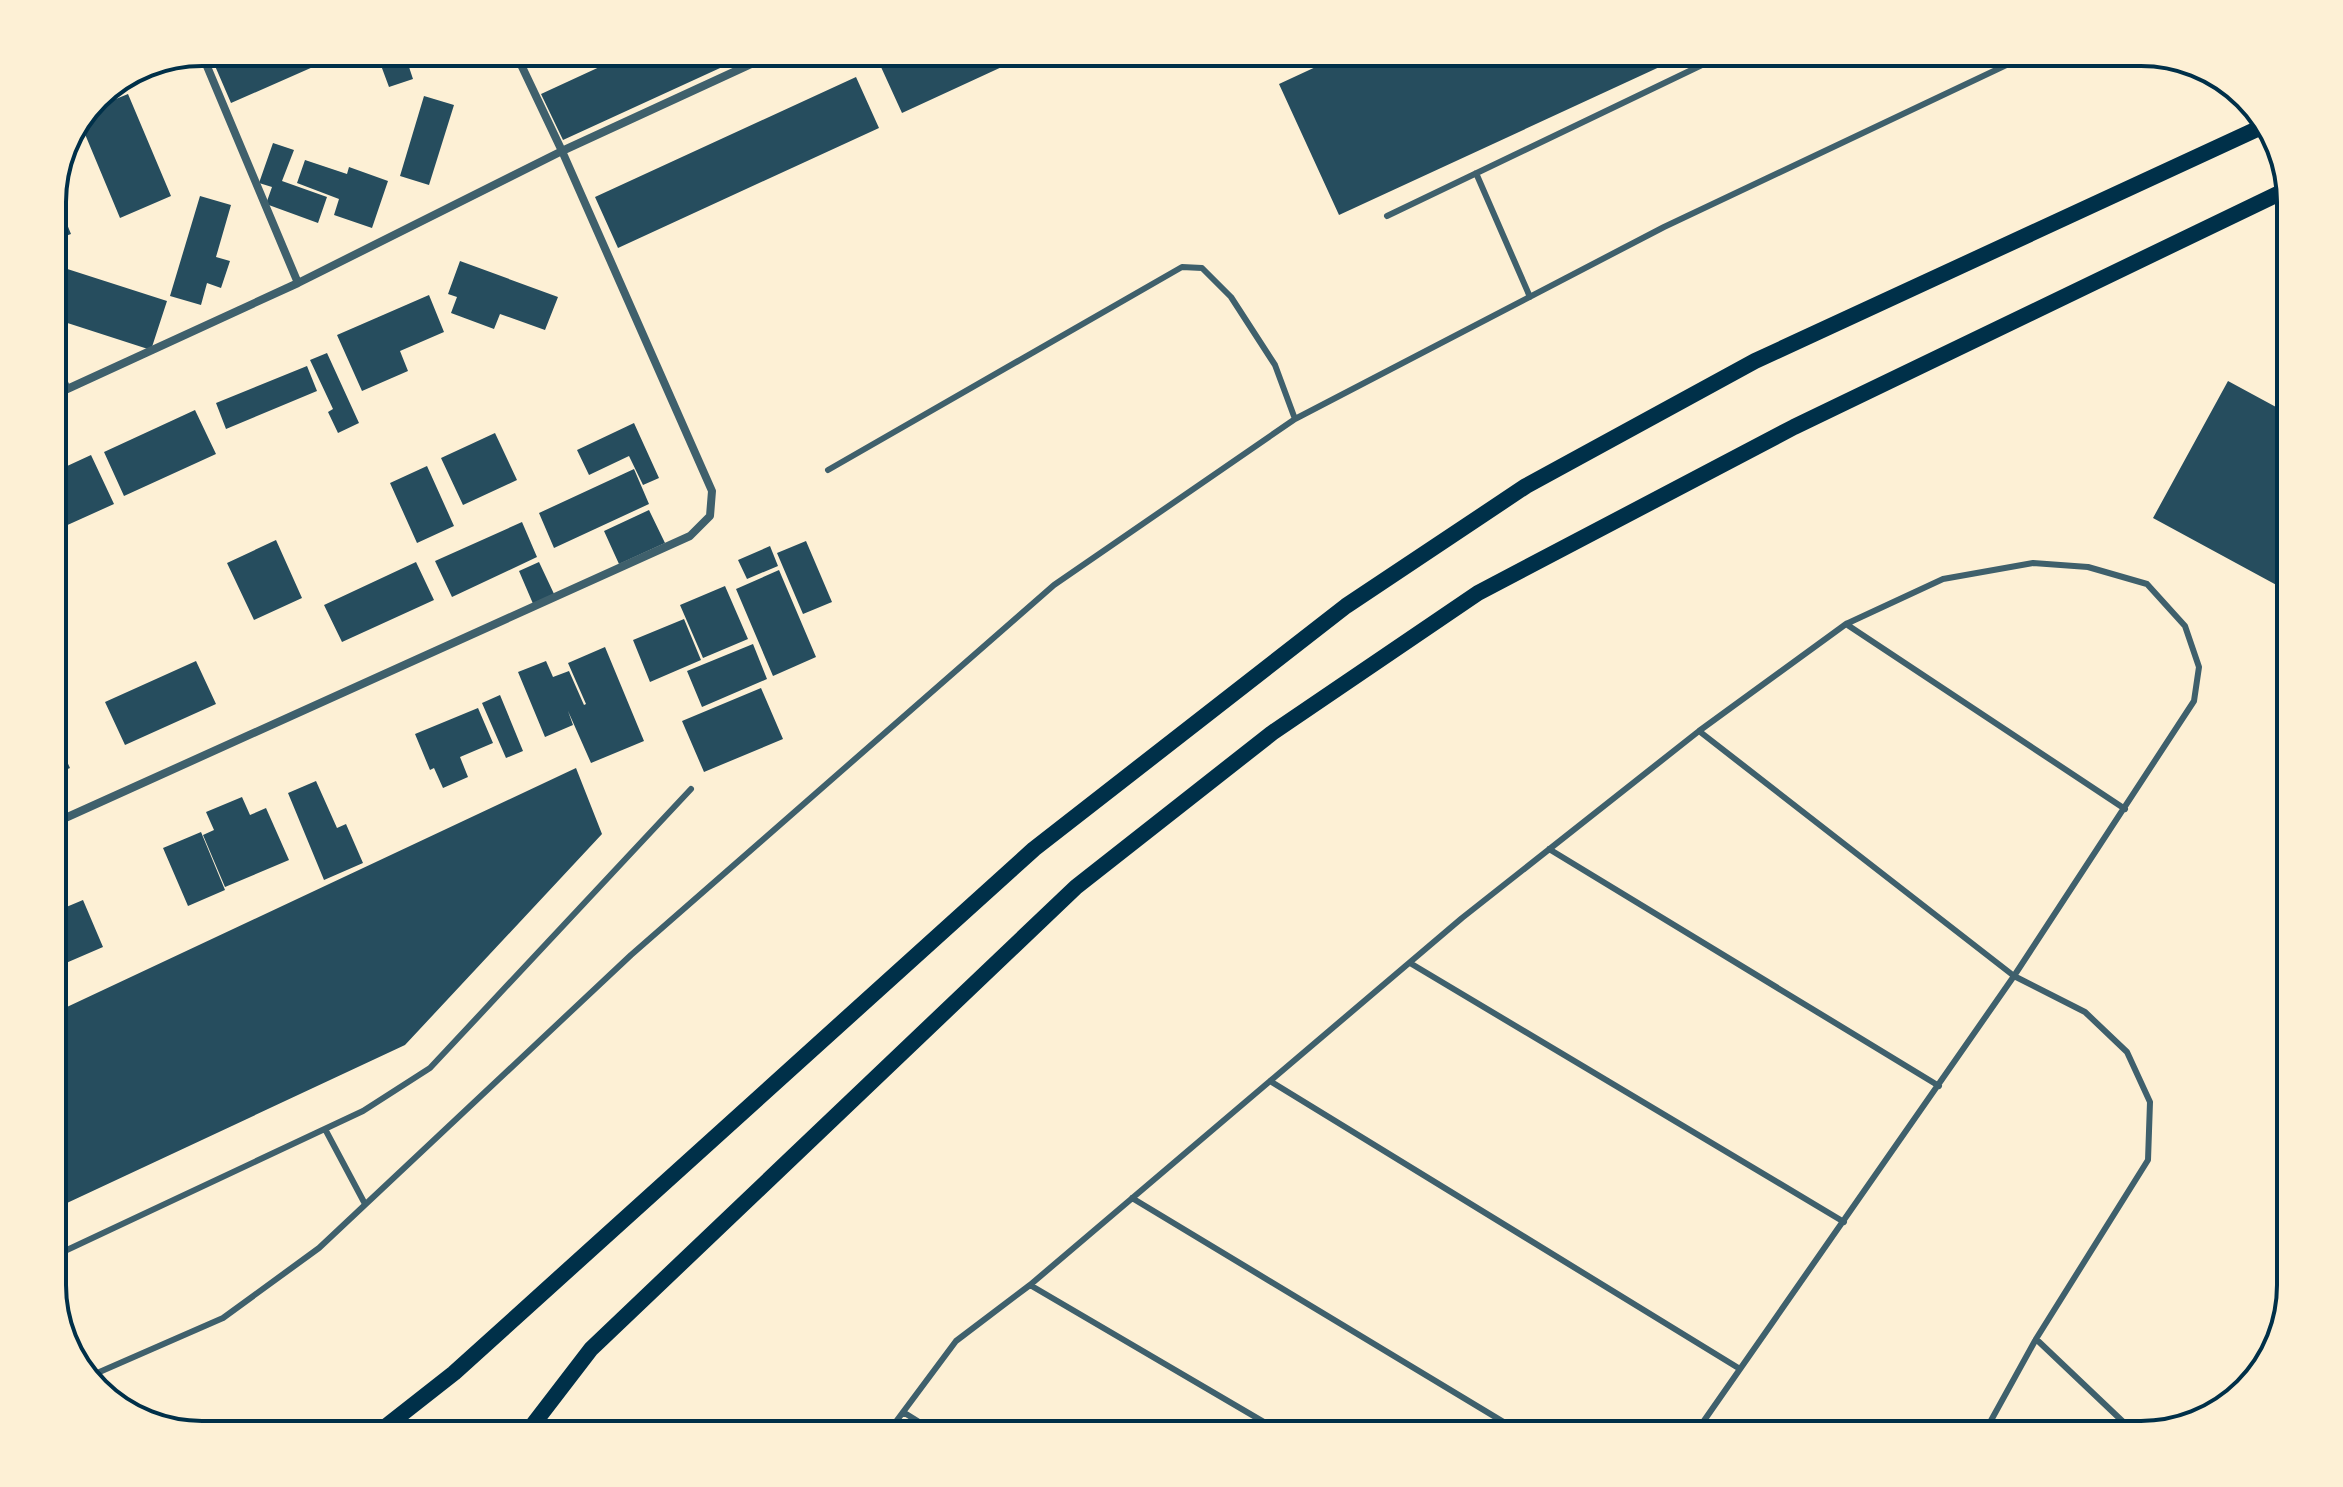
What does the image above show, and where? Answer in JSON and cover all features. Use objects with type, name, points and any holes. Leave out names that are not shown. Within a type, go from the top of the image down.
[{"type":"main road","points":[[393,1421],[454,1373],[1034,849],[1346,606],[1526,486],[1755,361],[2256,130]]},
{"type":"main road","points":[[536,1421],[591,1349],[1076,887],[1272,733],[1478,593],[1794,427],[2276,195]]},
{"type":"street","points":[[207,66],[298,283]]},
{"type":"street","points":[[66,818],[690,536],[710,516],[712,491],[522,66]]},
{"type":"street","points":[[67,389],[298,283],[562,151],[747,66]]},
{"type":"lane","points":[[1387,216],[1700,66]]},
{"type":"lane","points":[[98,1373],[223,1318],[319,1248],[631,955],[1054,585],[1295,419],[1664,227],[2004,66]]},
{"type":"lane","points":[[1476,173],[1530,297]]},
{"type":"lane","points":[[828,470],[1182,267],[1202,268],[1231,297],[1275,365],[1295,419]]},
{"type":"lane","points":[[896,1421],[956,1341],[1030,1285],[1549,849],[1699,731],[1846,624],[1943,579],[2033,563],[2088,567],[2147,584],[2185,626],[2199,667],[2194,701],[2014,976],[1704,1421]]},
{"type":"lane","points":[[1846,624],[2125,809]]},
{"type":"lane","points":[[1699,731],[2014,976],[2085,1012],[2127,1052],[2150,1102],[2148,1160],[2036,1339],[1991,1421]]},
{"type":"lane","points":[[66,1250],[363,1111],[430,1068],[691,789]]},
{"type":"lane","points":[[1549,849],[1939,1086]]},
{"type":"lane","points":[[1410,963],[1844,1222]]},
{"type":"lane","points":[[1270,1081],[1740,1369]]},
{"type":"lane","points":[[325,1129],[365,1204]]},
{"type":"lane","points":[[1132,1198],[1502,1421]]},
{"type":"lane","points":[[1030,1285],[1262,1421]]},
{"type":"lane","points":[[2036,1339],[2122,1421]]},
{"type":"lane","points":[[903,1412],[917,1421]]},
{"type":"building","points":[[215,66],[315,66],[231,103]]},
{"type":"building","points":[[381,66],[409,66],[413,79],[389,87]]},
{"type":"building","points":[[602,66],[724,66],[563,140],[541,94]]},
{"type":"building","points":[[883,66],[1004,66],[902,113]]},
{"type":"building","points":[[1318,66],[1662,66],[1339,215],[1279,84]]},
{"type":"building","points":[[856,77],[879,128],[618,248],[595,197]]},
{"type":"building","points":[[128,94],[171,196],[120,218],[85,134],[113,100]]},
{"type":"building","points":[[424,96],[454,105],[429,185],[400,176]]},
{"type":"building","points":[[273,143],[294,150],[282,181],[327,197],[318,223],[266,204],[272,187],[259,183]]},
{"type":"building","points":[[305,160],[347,174],[349,167],[388,181],[372,228],[334,215],[339,199],[297,183]]},
{"type":"building","points":[[200,196],[231,205],[216,257],[230,261],[221,288],[207,283],[201,305],[170,296]]},
{"type":"building","points":[[460,261],[558,297],[545,330],[500,314],[494,329],[451,313],[457,297],[448,294]]},
{"type":"building","points":[[66,269],[167,301],[151,350],[66,323]]},
{"type":"building","points":[[429,295],[444,332],[400,351],[408,371],[362,391],[337,335]]},
{"type":"building","points":[[327,353],[359,423],[338,433],[328,412],[333,409],[310,360]]},
{"type":"building","points":[[307,366],[317,391],[226,429],[216,403]]},
{"type":"building","points":[[2228,381],[2277,407],[2277,585],[2153,518]]},
{"type":"building","points":[[195,410],[216,454],[124,496],[104,452]]},
{"type":"building","points":[[634,423],[659,478],[643,485],[629,456],[589,475],[577,450]]},
{"type":"building","points":[[495,433],[517,480],[463,505],[441,458]]},
{"type":"building","points":[[91,455],[114,504],[66,526],[66,467]]},
{"type":"building","points":[[427,466],[454,526],[417,543],[390,483]]},
{"type":"building","points":[[634,469],[649,504],[554,548],[539,513]]},
{"type":"building","points":[[649,510],[665,543],[619,564],[604,531]]},
{"type":"building","points":[[522,522],[537,557],[452,597],[435,561]]},
{"type":"building","points":[[276,540],[302,598],[254,620],[227,563]]},
{"type":"building","points":[[806,541],[832,602],[803,614],[777,553]]},
{"type":"building","points":[[770,546],[778,566],[747,579],[738,560]]},
{"type":"building","points":[[416,562],[434,600],[342,642],[324,605]]},
{"type":"building","points":[[539,562],[555,596],[534,606],[519,571]]},
{"type":"building","points":[[779,570],[816,657],[773,676],[736,589]]},
{"type":"building","points":[[725,586],[748,639],[703,658],[680,605]]},
{"type":"building","points":[[684,619],[701,660],[650,682],[633,640]]},
{"type":"building","points":[[753,644],[767,679],[702,707],[687,671]]},
{"type":"building","points":[[605,647],[644,741],[591,763],[568,711],[573,725],[545,737],[518,672],[546,661],[553,677],[569,671],[584,705],[568,663]]},
{"type":"building","points":[[196,661],[216,704],[125,745],[105,702]]},
{"type":"building","points":[[761,688],[783,739],[704,772],[682,721]]},
{"type":"building","points":[[500,695],[523,751],[506,758],[482,703]]},
{"type":"building","points":[[478,708],[493,743],[460,757],[468,777],[443,788],[434,768],[430,770],[415,734]]},
{"type":"building","points":[[576,768],[602,834],[405,1045],[66,1203],[66,1007]]},
{"type":"building","points":[[316,781],[337,828],[346,824],[363,863],[324,880],[288,793]]},
{"type":"building","points":[[242,797],[250,815],[266,808],[289,860],[225,887],[203,835],[214,830],[206,812]]},
{"type":"building","points":[[201,832],[225,890],[188,906],[163,848]]},
{"type":"building","points":[[83,900],[103,947],[66,963],[66,907]]}]
